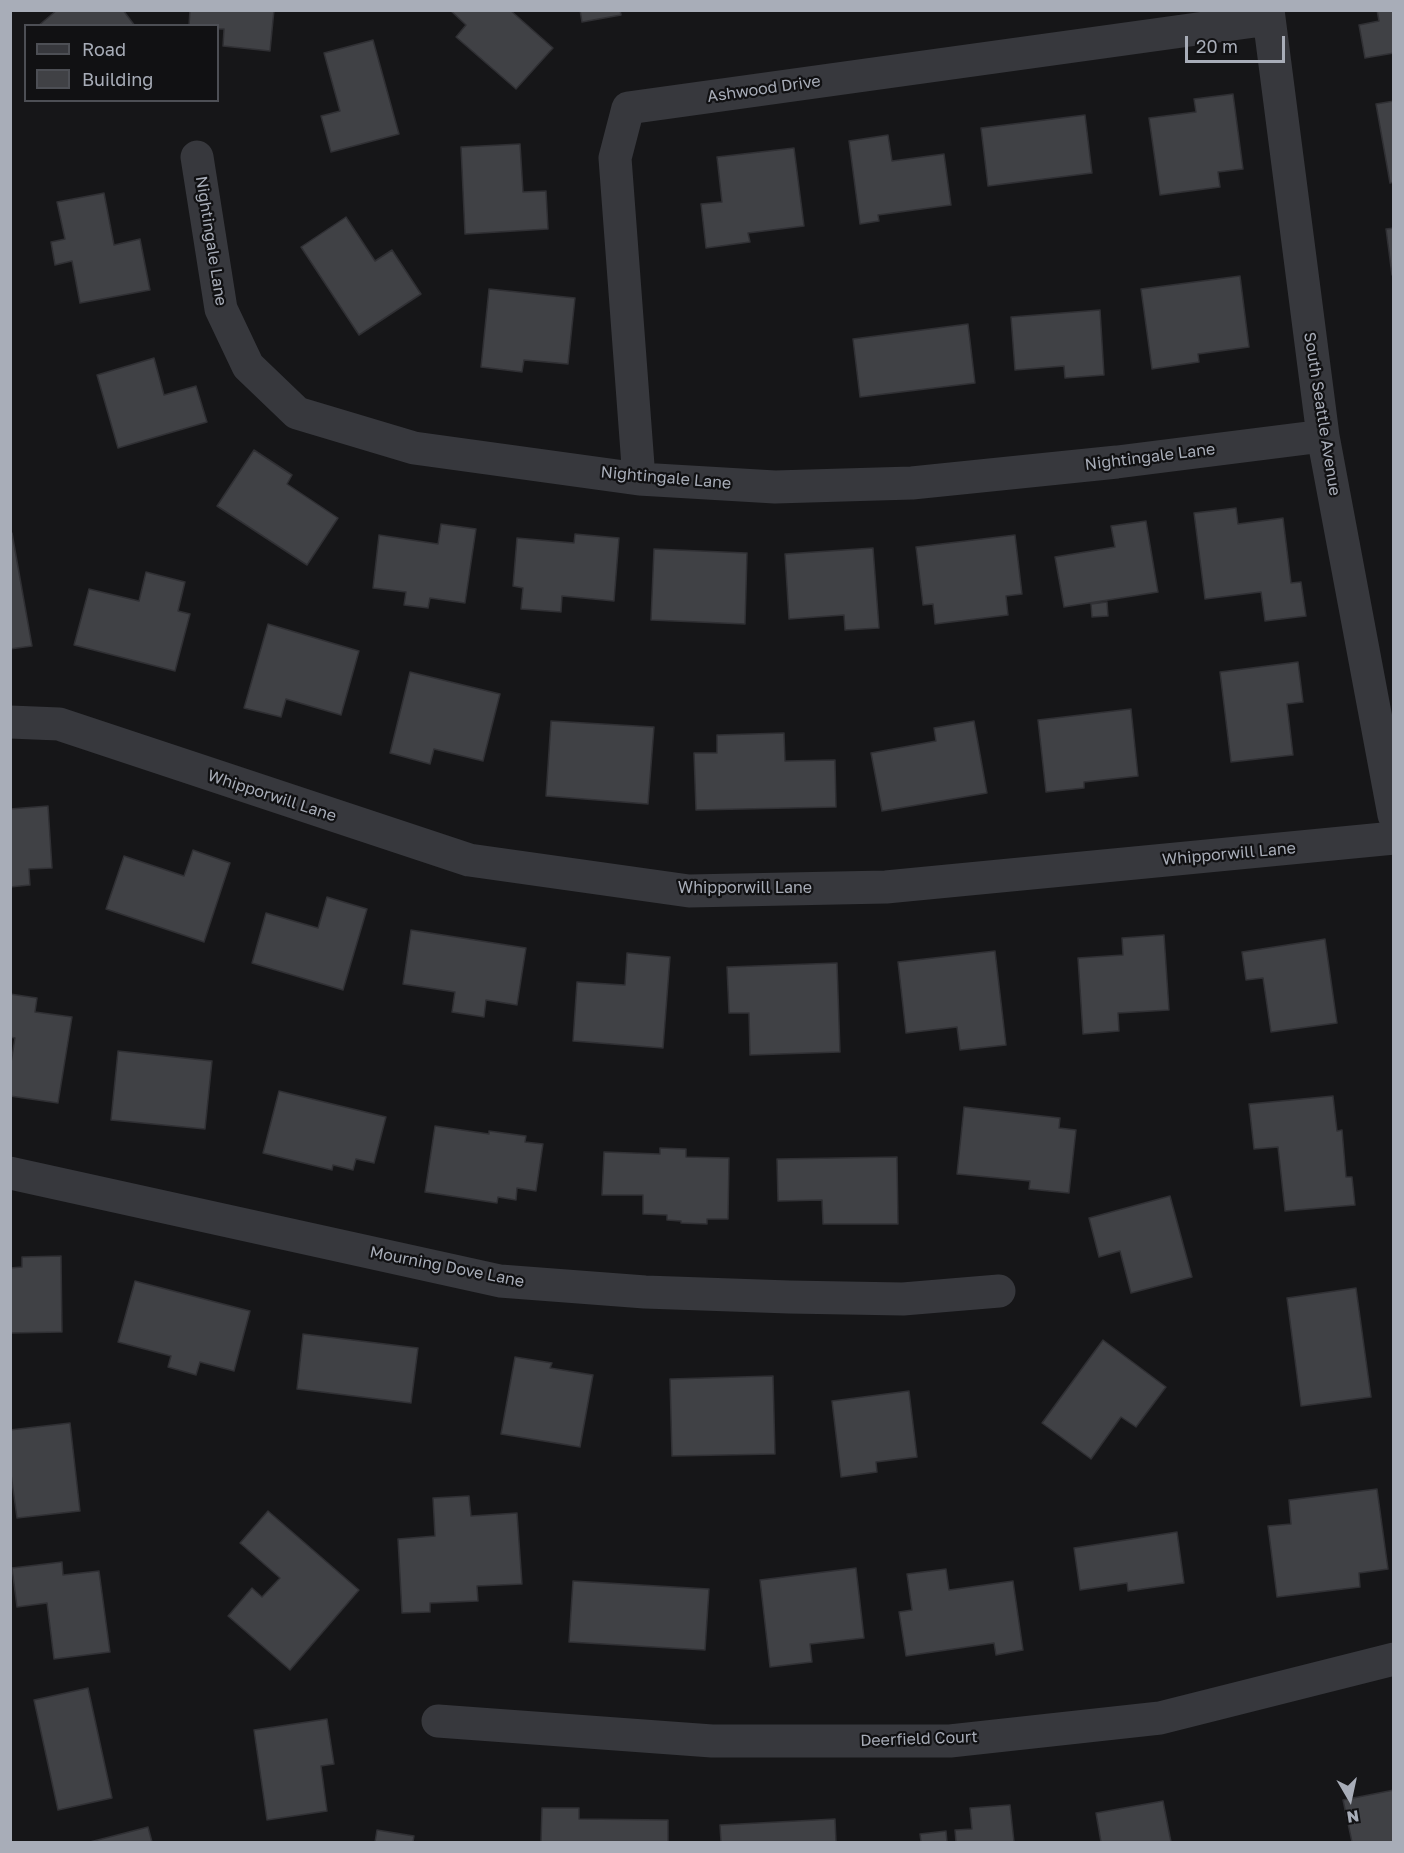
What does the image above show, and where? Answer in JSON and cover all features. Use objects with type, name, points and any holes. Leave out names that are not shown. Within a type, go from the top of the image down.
[{"type":"street","name":"South Seattle Avenue","points":[[1269,15],[1323,436],[1394,815]]},
{"type":"street","name":"Ashwood Drive","points":[[639,478],[615,158],[628,108],[1269,15]]},
{"type":"street","name":"Nightingale Lane","points":[[197,157],[221,309],[248,366],[297,413],[414,448],[639,478],[775,487],[912,483],[1117,462],[1323,436]]},
{"type":"street","name":"Whipporwill Lane","points":[[10,722],[59,724],[469,860],[689,891],[886,886],[1394,838]]},
{"type":"street","name":"Mourning Dove Lane","points":[[10,1173],[500,1281],[645,1292],[789,1297],[903,1299],[999,1291]]},
{"type":"street","name":"Deerfield Court","points":[[438,1721],[712,1741],[950,1741],[1160,1718],[1394,1659]]},
{"type":"building","points":[[57,10],[123,10],[134,24],[40,24]]},
{"type":"building","points":[[190,10],[274,10],[270,51],[223,46],[224,29],[219,29],[219,24],[189,24]]},
{"type":"building","points":[[450,10],[510,10],[553,48],[516,89],[456,37],[466,25]]},
{"type":"building","points":[[580,10],[620,10],[621,15],[582,22]]},
{"type":"building","points":[[1377,10],[1394,10],[1394,53],[1365,58],[1359,25],[1379,21]]},
{"type":"building","points":[[373,40],[399,134],[331,152],[321,116],[340,111],[324,53]]},
{"type":"building","points":[[1233,94],[1243,169],[1218,172],[1220,187],[1160,195],[1149,118],[1196,112],[1194,99]]},
{"type":"building","points":[[1394,101],[1394,182],[1390,183],[1376,104]]},
{"type":"building","points":[[1085,115],[1092,173],[988,186],[981,128]]},
{"type":"building","points":[[888,135],[892,161],[944,154],[951,205],[878,215],[879,221],[860,224],[849,141]]},
{"type":"building","points":[[520,144],[523,192],[546,191],[548,229],[465,234],[461,147]]},
{"type":"building","points":[[794,148],[804,226],[748,233],[750,242],[706,248],[701,204],[722,202],[717,157]]},
{"type":"building","points":[[104,193],[114,245],[140,239],[150,290],[80,303],[72,261],[55,265],[51,242],[65,239],[57,202]]},
{"type":"building","points":[[346,217],[375,261],[392,250],[421,294],[359,335],[301,247]]},
{"type":"building","points":[[1394,228],[1394,275],[1392,275],[1386,229]]},
{"type":"building","points":[[1240,276],[1249,347],[1198,354],[1199,362],[1152,369],[1141,289]]},
{"type":"building","points":[[489,289],[575,298],[568,364],[524,360],[522,372],[481,367]]},
{"type":"building","points":[[1100,310],[1104,375],[1065,378],[1064,366],[1015,370],[1011,317]]},
{"type":"building","points":[[968,324],[975,383],[860,397],[853,339]]},
{"type":"building","points":[[154,358],[164,395],[196,386],[207,422],[118,448],[97,375]]},
{"type":"building","points":[[254,450],[292,475],[287,484],[338,518],[307,565],[217,506]]},
{"type":"building","points":[[1236,508],[1238,524],[1283,518],[1291,583],[1301,582],[1306,616],[1265,621],[1261,592],[1205,599],[1194,513]]},
{"type":"building","points":[[1146,521],[1158,592],[1064,607],[1055,557],[1115,547],[1111,526]]},
{"type":"building","points":[[441,524],[476,529],[465,603],[430,598],[428,608],[404,605],[406,592],[373,588],[379,535],[438,544]]},
{"type":"building","points":[[12,533],[32,646],[10,649],[10,534]]},
{"type":"building","points":[[575,534],[619,538],[614,601],[562,596],[561,612],[521,609],[523,588],[513,586],[517,538],[574,543]]},
{"type":"building","points":[[1015,535],[1022,594],[1006,596],[1008,615],[935,624],[933,604],[923,605],[916,547]]},
{"type":"building","points":[[873,548],[879,628],[845,630],[844,615],[789,619],[785,554]]},
{"type":"building","points":[[654,549],[747,553],[745,624],[651,620]]},
{"type":"building","points":[[146,572],[185,582],[178,611],[190,614],[175,671],[74,645],[89,589],[139,601]]},
{"type":"building","points":[[1107,602],[1108,616],[1092,617],[1091,604]]},
{"type":"building","points":[[268,624],[359,651],[341,715],[286,699],[281,717],[244,708]]},
{"type":"building","points":[[1298,662],[1303,702],[1287,704],[1293,755],[1231,762],[1220,672]]},
{"type":"building","points":[[410,672],[500,694],[483,761],[434,749],[430,764],[390,753]]},
{"type":"building","points":[[1131,709],[1138,776],[1084,782],[1084,788],[1046,792],[1038,720]]},
{"type":"building","points":[[551,721],[654,727],[648,804],[546,796]]},
{"type":"building","points":[[974,721],[987,793],[882,811],[871,753],[936,741],[934,728]]},
{"type":"building","points":[[784,733],[785,761],[835,760],[836,807],[696,810],[694,753],[717,753],[717,735]]},
{"type":"building","points":[[48,806],[52,868],[29,869],[30,885],[10,887],[10,809]]},
{"type":"building","points":[[193,850],[230,863],[204,942],[106,909],[124,856],[184,876]]},
{"type":"building","points":[[327,897],[367,909],[343,990],[252,963],[266,913],[318,928]]},
{"type":"building","points":[[411,930],[526,948],[517,1005],[486,1000],[484,1017],[452,1012],[455,992],[403,984]]},
{"type":"building","points":[[1164,935],[1169,1010],[1118,1013],[1119,1031],[1083,1034],[1078,958],[1123,955],[1122,938]]},
{"type":"building","points":[[1325,939],[1337,1023],[1271,1032],[1263,978],[1246,980],[1242,952]]},
{"type":"building","points":[[995,951],[1006,1045],[960,1050],[957,1027],[906,1033],[898,962]]},
{"type":"building","points":[[627,953],[670,957],[663,1048],[573,1041],[577,982],[625,985]]},
{"type":"building","points":[[837,963],[840,1052],[750,1055],[749,1013],[729,1013],[727,967]]},
{"type":"building","points":[[10,994],[37,998],[35,1012],[72,1017],[58,1103],[10,1096],[10,1069],[15,1038],[10,1037]]},
{"type":"building","points":[[118,1051],[212,1061],[205,1129],[111,1120]]},
{"type":"building","points":[[279,1091],[386,1117],[374,1163],[356,1159],[353,1170],[333,1165],[332,1170],[263,1153]]},
{"type":"building","points":[[1333,1096],[1337,1131],[1342,1130],[1346,1177],[1352,1177],[1355,1205],[1285,1211],[1278,1147],[1254,1149],[1249,1104]]},
{"type":"building","points":[[964,1107],[1060,1118],[1059,1128],[1076,1130],[1069,1193],[1029,1189],[1030,1181],[957,1174]]},
{"type":"building","points":[[435,1126],[489,1134],[489,1131],[526,1136],[525,1142],[543,1144],[536,1191],[517,1188],[516,1200],[498,1197],[497,1203],[425,1192]]},
{"type":"building","points":[[660,1148],[686,1149],[686,1157],[729,1158],[728,1219],[707,1219],[707,1224],[681,1223],[681,1221],[667,1220],[667,1215],[643,1214],[643,1195],[602,1195],[604,1152],[660,1154]]},
{"type":"building","points":[[897,1157],[898,1224],[823,1224],[822,1200],[778,1201],[777,1159]]},
{"type":"building","points":[[1170,1196],[1192,1277],[1131,1293],[1120,1251],[1099,1257],[1089,1218]]},
{"type":"building","points":[[61,1256],[62,1332],[10,1333],[10,1268],[22,1267],[22,1257]]},
{"type":"building","points":[[135,1281],[250,1311],[234,1371],[200,1362],[196,1375],[168,1367],[171,1356],[118,1342]]},
{"type":"building","points":[[1356,1288],[1371,1397],[1301,1406],[1287,1298]]},
{"type":"building","points":[[303,1334],[418,1348],[411,1403],[297,1389]]},
{"type":"building","points":[[1103,1340],[1166,1387],[1136,1427],[1121,1417],[1091,1459],[1042,1423]]},
{"type":"building","points":[[515,1357],[552,1363],[550,1368],[593,1375],[580,1447],[501,1434]]},
{"type":"building","points":[[773,1376],[775,1454],[672,1456],[670,1379]]},
{"type":"building","points":[[909,1391],[917,1457],[876,1462],[877,1472],[841,1477],[832,1401]]},
{"type":"building","points":[[70,1423],[80,1511],[17,1518],[10,1467],[10,1430]]},
{"type":"building","points":[[1377,1489],[1388,1569],[1359,1573],[1360,1587],[1277,1597],[1268,1526],[1291,1524],[1289,1500]]},
{"type":"building","points":[[469,1496],[471,1516],[517,1513],[522,1584],[477,1586],[478,1601],[430,1603],[430,1612],[402,1613],[398,1539],[435,1536],[433,1498]]},
{"type":"building","points":[[268,1511],[359,1590],[290,1670],[228,1616],[252,1588],[262,1597],[280,1578],[240,1543]]},
{"type":"building","points":[[1177,1532],[1184,1583],[1128,1591],[1127,1583],[1080,1590],[1074,1548]]},
{"type":"building","points":[[62,1562],[63,1575],[99,1571],[110,1652],[54,1659],[47,1603],[17,1607],[12,1568]]},
{"type":"building","points":[[856,1568],[864,1638],[810,1644],[812,1662],[770,1667],[760,1580]]},
{"type":"building","points":[[946,1569],[949,1590],[1013,1581],[1023,1650],[996,1655],[994,1643],[906,1656],[899,1612],[912,1610],[907,1574]]},
{"type":"building","points":[[573,1581],[709,1589],[705,1650],[569,1642]]},
{"type":"building","points":[[88,1688],[112,1798],[58,1810],[34,1700]]},
{"type":"building","points":[[327,1719],[334,1764],[321,1766],[327,1811],[267,1820],[254,1730]]},
{"type":"building","points":[[1394,1790],[1394,1842],[1352,1842],[1343,1800]]},
{"type":"building","points":[[1163,1801],[1171,1842],[1101,1842],[1096,1813]]},
{"type":"building","points":[[1010,1805],[1014,1842],[956,1842],[955,1830],[972,1829],[970,1808]]},
{"type":"building","points":[[542,1808],[579,1808],[579,1819],[668,1820],[668,1842],[541,1842]]},
{"type":"building","points":[[835,1819],[836,1842],[721,1842],[720,1825]]},
{"type":"building","points":[[148,1827],[152,1842],[90,1842]]},
{"type":"building","points":[[377,1830],[414,1836],[413,1842],[375,1842]]},
{"type":"building","points":[[946,1831],[947,1842],[921,1842],[920,1834]]}]
